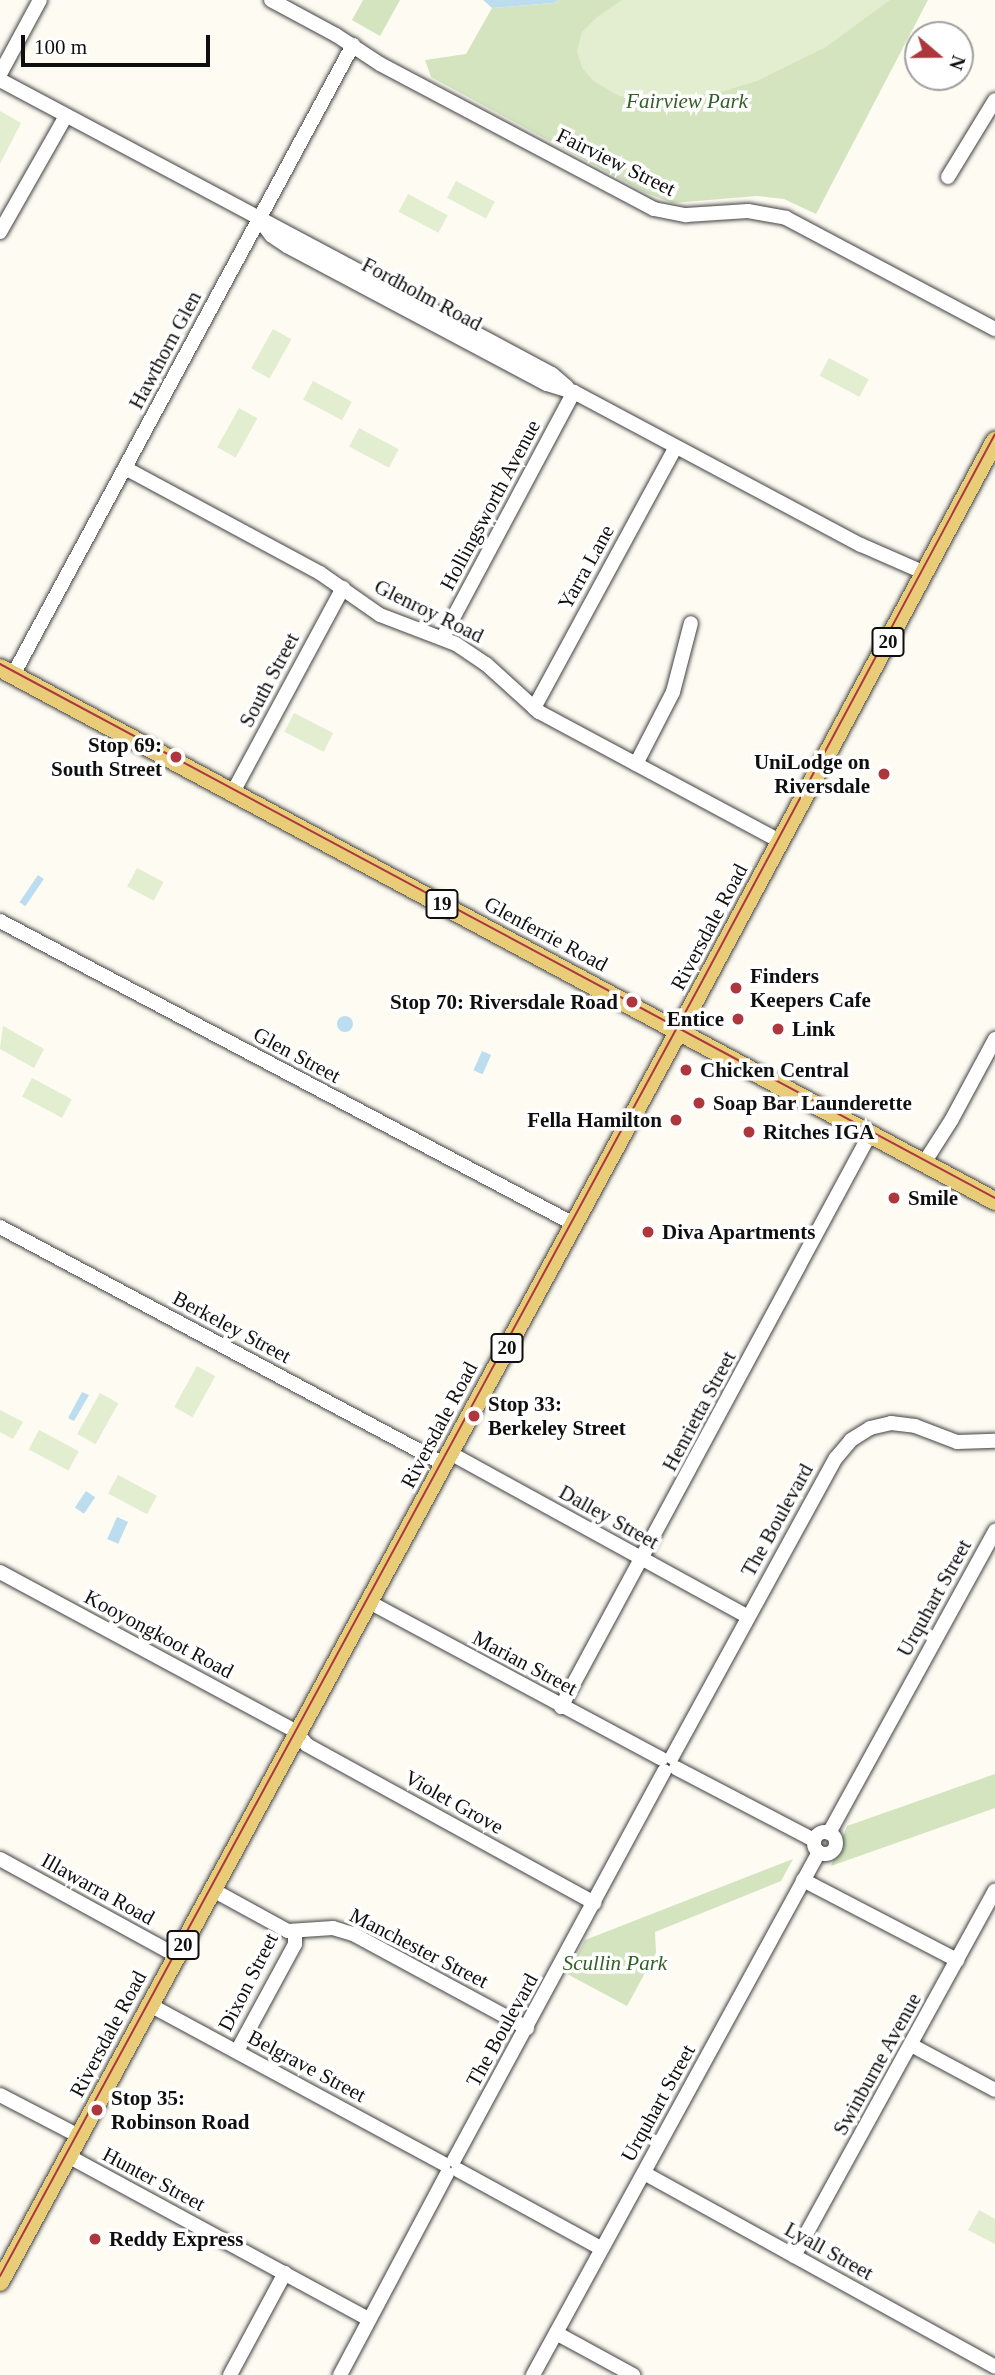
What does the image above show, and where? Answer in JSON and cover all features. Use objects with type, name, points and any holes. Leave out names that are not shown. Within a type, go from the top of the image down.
[{"type":"main road","name":"Riversdale Road","points":[[0,2282],[679,1031],[995,441]]},
{"type":"main road","name":"Glenferrie Road","points":[[6,671],[995,1201]]},
{"type":"street","points":[[0,74],[40,0]]},
{"type":"street","name":"Fairview Street","points":[[271,0],[353,45],[380,64],[654,209],[685,215],[748,211],[786,218],[995,329]]},
{"type":"street","name":"Hawthorn Glen","points":[[6,671],[125,468],[353,45]]},
{"type":"street","name":"Fordholm Road","points":[[0,80],[259,219],[278,226],[552,374],[574,392],[922,578]]},
{"type":"street","points":[[948,177],[995,100]]},
{"type":"street","points":[[0,232],[34,169],[38,151],[62,114]]},
{"type":"street","name":"Hollingsworth Avenue","points":[[443,637],[574,392]]},
{"type":"street","name":"Yarra Lane","points":[[534,708],[676,446]]},
{"type":"street","name":"Glenroy Road","points":[[125,468],[343,588],[392,621],[443,637],[486,664],[534,708],[781,842]]},
{"type":"street","name":"South Street","points":[[233,792],[343,588]]},
{"type":"street","points":[[636,764],[673,692],[691,623]]},
{"type":"street","name":"Glen Street","points":[[0,921],[574,1224]]},
{"type":"street","points":[[928,1165],[995,1039]]},
{"type":"street","name":"Henrietta Street","points":[[561,1707],[870,1134]]},
{"type":"street","name":"Berkeley Street","points":[[0,1227],[447,1459]]},
{"type":"street","name":"The Boulevard","points":[[340,2375],[668,1764],[836,1458],[851,1440],[870,1428],[891,1423],[915,1426],[957,1442],[995,1441]]},
{"type":"street","name":"Dalley Street","points":[[447,1459],[748,1617]]},
{"type":"street","name":"Urquhart Street","points":[[533,2375],[803,1880],[816,1846],[829,1853],[834,1848],[835,1841],[829,1833],[995,1531]]},
{"type":"street","name":"Kooyongkoot Road","points":[[0,1572],[297,1734]]},
{"type":"street","name":"Marian Street","points":[[369,1602],[816,1846]]},
{"type":"street","name":"Violet Grove","points":[[297,1734],[307,1745],[594,1903]]},
{"type":"street","name":"Illawarra Road","points":[[0,1859],[177,1956]]},
{"type":"street","points":[[803,1880],[957,1959]]},
{"type":"street","points":[[213,1890],[295,1932]]},
{"type":"street","name":"Swinburne Avenue","points":[[794,2256],[995,1891]]},
{"type":"street","name":"Manchester Street","points":[[295,1932],[333,1928],[353,1934],[527,2028]]},
{"type":"street","name":"Dixon Street","points":[[237,2051],[293,1947],[295,1932]]},
{"type":"street","name":"Belgrave Street","points":[[150,2005],[602,2249]]},
{"type":"street","points":[[911,2045],[995,2090]]},
{"type":"street","points":[[0,2095],[79,2136]]},
{"type":"street","name":"Hunter Street","points":[[68,2156],[368,2319]]},
{"type":"street","name":"Lyall Street","points":[[643,2173],[995,2367]]},
{"type":"street","points":[[230,2375],[285,2273]]},
{"type":"street","points":[[556,2333],[633,2375]]},
{"type":"green space","points":[[363,0],[400,0],[380,36],[352,20]]},
{"type":"green space","name":"Fairview Park","points":[[559,0],[928,0],[917,21],[904,21],[904,46],[816,214],[784,199],[757,196],[672,203],[644,192],[431,77],[425,60],[466,54],[492,8],[553,3]]},
{"type":"green space","points":[[622,0],[890,0],[826,47],[757,81],[718,93],[646,99],[619,96],[595,82],[582,68],[577,51],[582,32],[597,17]]},
{"type":"green space","points":[[0,111],[21,123],[0,164]]},
{"type":"green space","points":[[456,181],[495,202],[486,218],[447,198]]},
{"type":"green space","points":[[408,194],[448,215],[438,233],[399,212]]},
{"type":"green space","points":[[273,329],[291,339],[270,379],[251,368]]},
{"type":"green space","points":[[829,358],[869,379],[859,397],[820,376]]},
{"type":"green space","points":[[313,381],[352,402],[342,420],[303,400]]},
{"type":"green space","points":[[239,408],[257,418],[236,458],[217,447]]},
{"type":"green space","points":[[359,428],[399,449],[389,468],[349,447]]},
{"type":"green space","points":[[294,713],[333,733],[324,752],[284,732]]},
{"type":"green space","points":[[137,868],[163,882],[154,901],[127,887]]},
{"type":"green space","points":[[3,1026],[44,1049],[34,1068],[0,1049]]},
{"type":"green space","points":[[32,1078],[72,1099],[62,1118],[22,1097]]},
{"type":"green space","points":[[197,1366],[215,1376],[193,1417],[174,1407]]},
{"type":"green space","points":[[100,1393],[118,1403],[96,1444],[77,1434]]},
{"type":"green space","points":[[0,1410],[23,1422],[13,1439],[0,1432]]},
{"type":"green space","points":[[39,1430],[79,1451],[68,1471],[29,1449]]},
{"type":"green space","points":[[118,1475],[157,1496],[147,1514],[108,1494]]},
{"type":"green space","points":[[995,1774],[995,1808],[831,1866],[847,1826]]},
{"type":"green space","name":"Scullin Park","points":[[793,1859],[781,1881],[655,1932],[656,1953],[627,2006],[567,1974],[585,1940]]},
{"type":"green space","points":[[979,2210],[995,2219],[995,2244],[968,2230]]},
{"type":"water","points":[[483,0],[559,0],[553,3],[492,8]]},
{"type":"water","points":[[38,875],[44,879],[25,906],[20,902]]},
{"type":"water","points":[[342,1016],[348,1016],[353,1024],[351,1030],[342,1032],[337,1027],[337,1021]]},
{"type":"water","points":[[482,1051],[491,1055],[483,1074],[473,1070]]},
{"type":"water","points":[[82,1392],[89,1395],[74,1421],[68,1418]]},
{"type":"water","points":[[86,1491],[95,1497],[84,1514],[75,1508]]},
{"type":"water","points":[[117,1517],[128,1522],[118,1544],[107,1539]]},
{"type":"tram line","points":[[0,2276],[699,987],[995,434]]},
{"type":"tram line","points":[[0,664],[995,1198]]},
{"type":"place","name":"Stop 69: South Street","points":[[176,757]]},
{"type":"place","name":"UniLodge on Riversdale","points":[[884,774]]},
{"type":"place","name":"Finders Keepers Cafe","points":[[736,988]]},
{"type":"place","name":"Stop 70: Riversdale Road","points":[[632,1002]]},
{"type":"place","name":"Entice","points":[[738,1019]]},
{"type":"place","name":"Link","points":[[778,1029]]},
{"type":"place","name":"Chicken Central","points":[[686,1070]]},
{"type":"place","name":"Soap Bar Launderette","points":[[699,1103]]},
{"type":"place","name":"Fella Hamilton","points":[[676,1120]]},
{"type":"place","name":"Ritches IGA","points":[[749,1132]]},
{"type":"place","name":"Smile","points":[[894,1198]]},
{"type":"place","name":"Diva Apartments","points":[[648,1232]]},
{"type":"place","name":"Stop 33: Berkeley Street","points":[[474,1416]]},
{"type":"place","name":"Stop 35: Robinson Road","points":[[97,2110]]},
{"type":"place","name":"Reddy Express","points":[[95,2239]]}]
